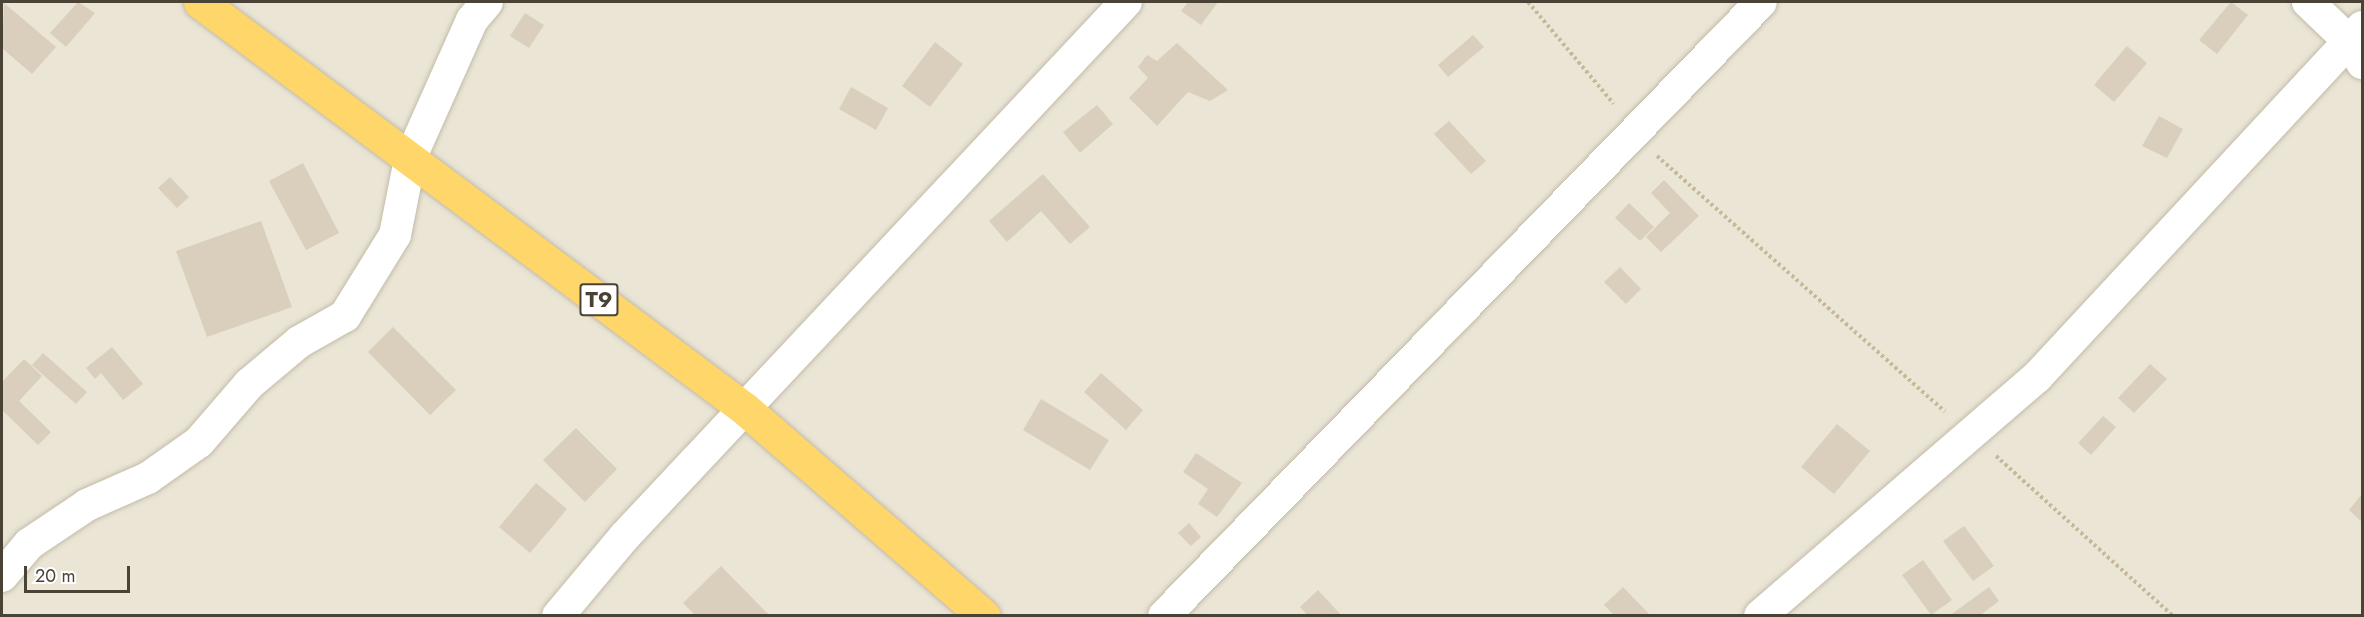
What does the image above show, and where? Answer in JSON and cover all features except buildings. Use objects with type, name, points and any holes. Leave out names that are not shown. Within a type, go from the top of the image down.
[{"type":"highway","name":"T9","points":[[200,2],[746,409],[984,615]]},
{"type":"street","points":[[2,576],[29,544],[87,505],[148,478],[199,442],[249,384],[299,342],[345,316],[395,235],[410,159],[472,20],[488,2]]},
{"type":"street","points":[[558,615],[625,536],[1126,2]]},
{"type":"street","points":[[1164,615],[1638,133],[1761,2]]},
{"type":"street","points":[[1760,615],[2037,377],[2358,44],[2308,2]]},
{"type":"path","points":[[1528,2],[1670,172],[1970,433],[2173,615]]},
{"type":"shaded area","points":[[2,2],[2362,2],[2362,615],[2,615]]}]
